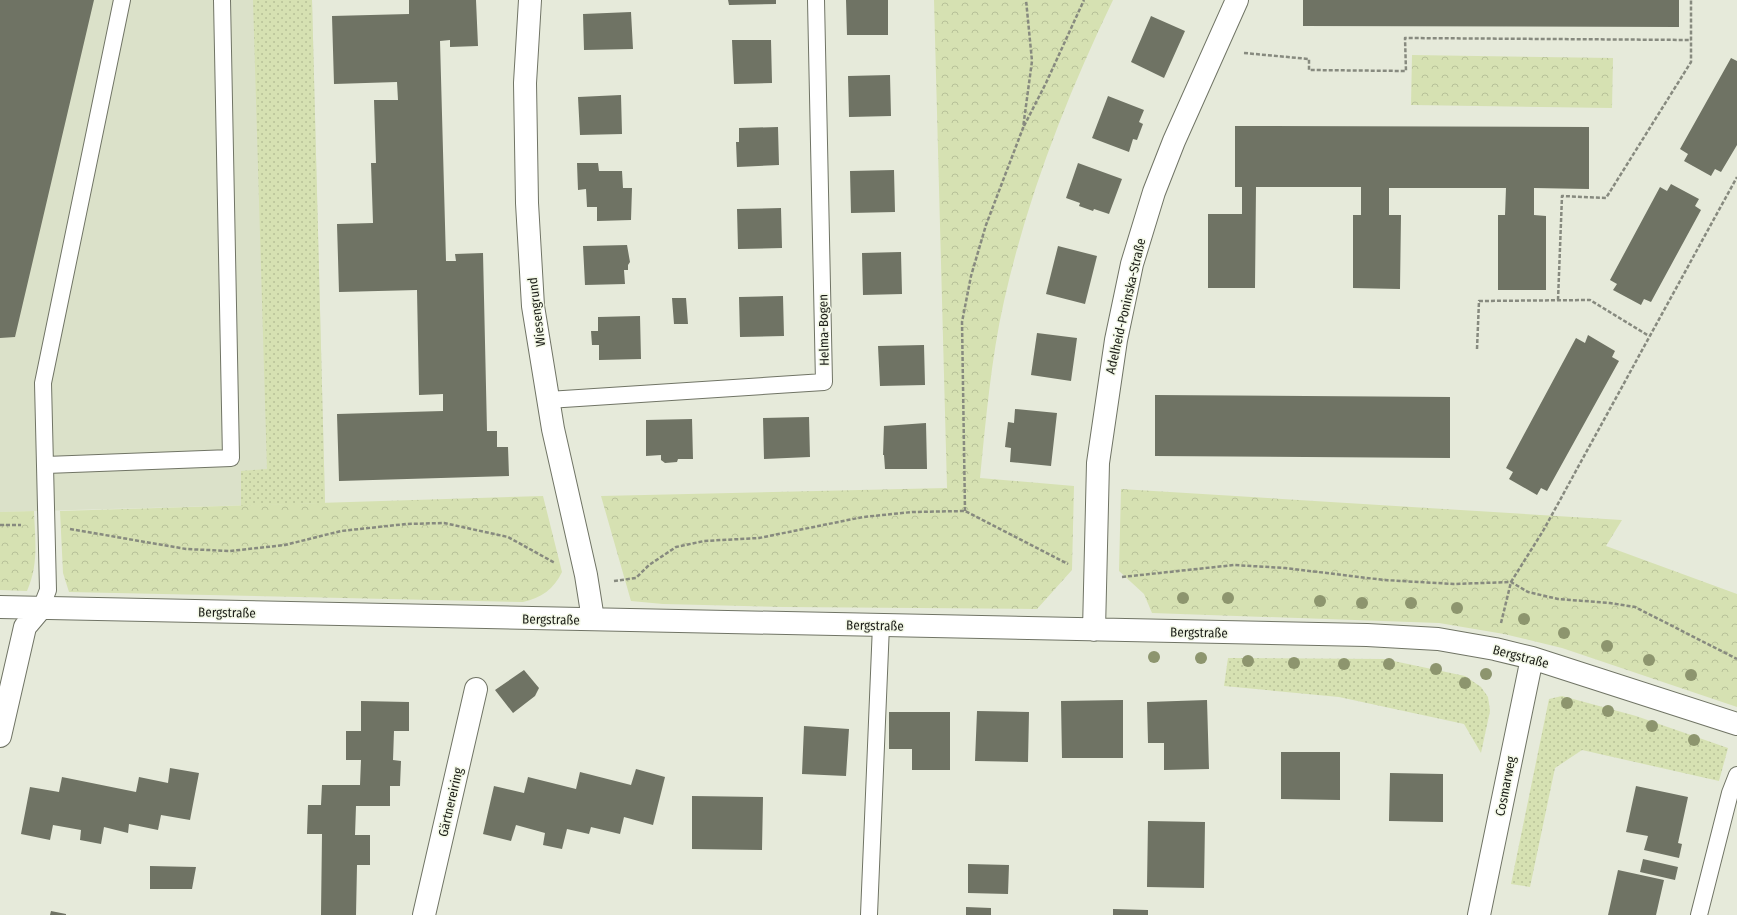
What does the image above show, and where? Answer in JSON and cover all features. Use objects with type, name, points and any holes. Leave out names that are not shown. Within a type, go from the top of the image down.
[{"type":"street","name":"Wiesengrund","points":[[530,0],[525,83],[527,203],[533,306],[553,429],[586,576],[593,620]]},
{"type":"street","name":"Adelheid-Poninska-Straße","points":[[1094,630],[1094,577],[1098,464],[1116,340],[1132,264],[1154,192],[1174,141],[1237,0]]},
{"type":"street","name":"Bergstraße","points":[[0,607],[1367,635],[1438,639],[1495,649],[1532,658],[1737,724]]},
{"type":"street","points":[[0,736],[25,627],[41,608]]},
{"type":"street","name":"Cosmarweg","points":[[1479,915],[1532,658]]},
{"type":"street","name":"Gärtnereiring","points":[[424,915],[476,689]]},
{"type":"lane","points":[[41,608],[48,590],[43,383],[122,0]]},
{"type":"lane","points":[[46,465],[231,458],[222,0]]},
{"type":"lane","name":"Helma-Bogen","points":[[548,400],[824,382],[816,0]]},
{"type":"lane","points":[[869,915],[881,625]]},
{"type":"lane","points":[[1699,915],[1730,793],[1737,775]]},
{"type":"path","points":[[1023,128],[1032,61],[1026,0]]},
{"type":"path","points":[[965,511],[962,322],[972,276],[986,225],[1023,128],[1046,83],[1084,0]]},
{"type":"path","points":[[1558,300],[1562,196],[1606,198],[1691,62],[1691,0]]},
{"type":"path","points":[[1215,51],[1309,59],[1309,70],[1406,71],[1405,38],[1691,40]]},
{"type":"path","points":[[1501,626],[1511,582],[1543,531],[1737,177]]},
{"type":"path","points":[[1477,349],[1479,301],[1590,300],[1649,336]]},
{"type":"path","points":[[606,582],[636,578],[648,565],[676,548],[704,541],[760,538],[863,517],[912,512],[965,511],[1038,550],[1094,577],[1120,577],[1234,565],[1285,568],[1392,581],[1454,584],[1511,582],[1528,592],[1558,599],[1610,603],[1635,608],[1737,660]]},
{"type":"path","points":[[0,525],[47,526],[100,533],[186,549],[230,551],[285,545],[341,531],[406,524],[444,523],[508,537],[557,565]]},
{"type":"shaded area","points":[[0,0],[312,0],[325,503],[0,512]]},
{"type":"green space","points":[[253,0],[312,0],[325,503],[241,506],[241,471],[267,469]]},
{"type":"green space","points":[[934,0],[1113,0],[1064,110],[1037,185],[1014,262],[999,323],[989,389],[980,478],[1074,486],[1072,570],[1037,609],[783,607],[663,604],[631,601],[601,496],[947,488]]},
{"type":"green space","points":[[1412,55],[1613,58],[1612,108],[1411,105]]},
{"type":"green space","points":[[1121,489],[1622,520],[1606,546],[1737,594],[1737,707],[1562,648],[1504,634],[1439,623],[1152,613],[1144,594],[1119,571]]},
{"type":"green space","points":[[543,496],[562,572],[551,588],[546,592],[536,598],[523,602],[69,592],[63,573],[60,511]]},
{"type":"green space","points":[[34,511],[35,561],[31,581],[27,591],[0,590],[0,512]]},
{"type":"green space","points":[[1228,658],[1384,659],[1465,676],[1481,687],[1488,697],[1490,711],[1481,753],[1464,724],[1339,697],[1224,686]]},
{"type":"green space","points":[[1562,696],[1636,716],[1728,748],[1719,781],[1582,750],[1555,768],[1530,887],[1511,884],[1549,699]]},
{"type":"building","points":[[0,0],[94,0],[15,337],[0,338]]},
{"type":"building","points":[[409,0],[476,0],[478,46],[450,47],[450,40],[440,41],[446,261],[456,261],[455,254],[483,253],[487,431],[497,431],[497,447],[508,447],[509,476],[339,481],[337,414],[443,411],[443,394],[419,395],[417,290],[339,292],[337,224],[373,223],[371,163],[376,163],[374,100],[398,100],[397,82],[334,84],[332,16],[409,14]]},
{"type":"building","points":[[728,0],[776,0],[776,4],[729,5]]},
{"type":"building","points":[[846,0],[888,0],[888,35],[847,35]]},
{"type":"building","points":[[1303,0],[1679,0],[1679,27],[1303,26]]},
{"type":"building","points":[[631,12],[633,49],[584,50],[583,14]]},
{"type":"building","points":[[1151,16],[1185,31],[1164,78],[1131,62]]},
{"type":"building","points":[[732,40],[771,40],[772,83],[734,84]]},
{"type":"building","points":[[1731,58],[1737,61],[1737,145],[1721,172],[1715,169],[1711,176],[1684,161],[1688,154],[1680,149]]},
{"type":"building","points":[[890,75],[891,116],[849,117],[848,76]]},
{"type":"building","points":[[621,95],[622,134],[580,135],[578,97]]},
{"type":"building","points":[[1108,96],[1144,110],[1139,122],[1143,124],[1137,140],[1133,139],[1129,152],[1092,138]]},
{"type":"building","points":[[1235,126],[1589,127],[1589,189],[1534,188],[1534,215],[1546,216],[1546,290],[1498,290],[1498,215],[1505,215],[1506,188],[1389,188],[1389,215],[1401,215],[1400,289],[1353,288],[1353,215],[1361,215],[1361,187],[1256,187],[1255,288],[1208,288],[1208,214],[1242,214],[1242,187],[1235,187]]},
{"type":"building","points":[[778,127],[779,165],[737,167],[736,142],[739,142],[739,128]]},
{"type":"building","points":[[577,163],[598,163],[599,171],[622,171],[623,188],[632,188],[631,220],[597,221],[597,207],[587,207],[586,189],[578,190]]},
{"type":"building","points":[[1078,163],[1122,179],[1109,214],[1094,209],[1093,211],[1079,206],[1080,203],[1066,198]]},
{"type":"building","points":[[894,170],[895,212],[851,213],[850,171]]},
{"type":"building","points":[[1671,184],[1699,199],[1695,206],[1701,210],[1651,302],[1644,299],[1641,305],[1613,290],[1617,284],[1610,280],[1660,187],[1667,191]]},
{"type":"building","points":[[781,208],[782,248],[738,249],[737,209]]},
{"type":"building","points":[[627,245],[630,262],[628,265],[628,270],[624,270],[625,284],[585,285],[583,246]]},
{"type":"building","points":[[1058,246],[1097,256],[1085,304],[1046,294]]},
{"type":"building","points":[[901,252],[902,294],[863,295],[862,253]]},
{"type":"building","points":[[783,296],[784,336],[740,337],[739,297]]},
{"type":"building","points":[[672,298],[686,298],[688,324],[674,324]]},
{"type":"building","points":[[640,316],[641,359],[599,360],[599,345],[592,345],[591,331],[598,331],[598,317]]},
{"type":"building","points":[[1037,333],[1077,338],[1071,381],[1031,375]]},
{"type":"building","points":[[1588,335],[1615,351],[1612,357],[1619,361],[1547,491],[1541,488],[1537,495],[1509,479],[1513,472],[1506,468],[1576,338],[1585,343]]},
{"type":"building","points":[[924,345],[925,385],[880,386],[878,346]]},
{"type":"building","points":[[1155,395],[1450,397],[1450,458],[1155,456]]},
{"type":"building","points":[[1015,409],[1057,413],[1051,466],[1010,462],[1011,448],[1005,447],[1008,422],[1014,423]]},
{"type":"building","points":[[809,417],[810,457],[764,459],[763,418]]},
{"type":"building","points":[[692,419],[693,459],[678,459],[677,462],[665,463],[661,460],[661,455],[646,456],[646,420]]},
{"type":"building","points":[[926,423],[927,469],[885,469],[883,455],[884,426]]},
{"type":"building","points":[[524,670],[539,688],[535,696],[513,713],[495,690]]},
{"type":"building","points":[[1123,700],[1123,758],[1062,758],[1061,701]]},
{"type":"building","points":[[1207,700],[1209,769],[1164,770],[1164,743],[1148,743],[1147,702]]},
{"type":"building","points":[[361,701],[409,702],[409,731],[394,731],[393,760],[401,761],[400,786],[390,786],[390,806],[356,806],[355,835],[370,835],[370,865],[357,865],[356,915],[321,915],[322,834],[307,834],[308,805],[321,805],[322,785],[360,785],[361,760],[346,760],[346,731],[361,731]]},
{"type":"building","points":[[977,711],[1029,712],[1028,762],[975,761]]},
{"type":"building","points":[[889,712],[950,712],[950,770],[912,770],[912,749],[889,749]]},
{"type":"building","points":[[804,726],[849,729],[846,776],[802,774]]},
{"type":"building","points":[[1281,752],[1340,752],[1340,800],[1281,799]]},
{"type":"building","points":[[170,768],[199,773],[190,820],[161,815],[158,830],[129,824],[128,833],[104,827],[101,844],[80,840],[81,830],[53,825],[50,840],[21,834],[30,787],[59,792],[62,777],[136,792],[139,777],[168,783]]},
{"type":"building","points":[[636,769],[665,777],[653,825],[624,817],[620,834],[591,827],[589,834],[567,829],[562,849],[543,845],[545,833],[516,825],[511,841],[483,834],[494,786],[524,793],[528,777],[576,789],[580,772],[631,785]]},
{"type":"building","points":[[1390,773],[1443,774],[1443,822],[1389,821]]},
{"type":"building","points":[[1636,786],[1688,797],[1678,843],[1682,844],[1679,858],[1644,850],[1648,836],[1626,832]]},
{"type":"building","points":[[692,796],[763,797],[762,850],[692,849]]},
{"type":"building","points":[[1148,821],[1205,822],[1204,888],[1147,887]]},
{"type":"building","points":[[1643,859],[1678,867],[1675,880],[1640,872]]},
{"type":"building","points":[[968,864],[1009,865],[1008,894],[968,893]]},
{"type":"building","points":[[150,866],[196,867],[192,889],[150,889]]},
{"type":"building","points":[[1618,870],[1664,880],[1656,915],[1608,915]]},
{"type":"building","points":[[966,907],[991,908],[991,915],[966,915]]},
{"type":"building","points":[[1113,909],[1148,910],[1148,915],[1113,915]]},
{"type":"building","points":[[51,911],[66,914],[66,915],[50,915]]}]
